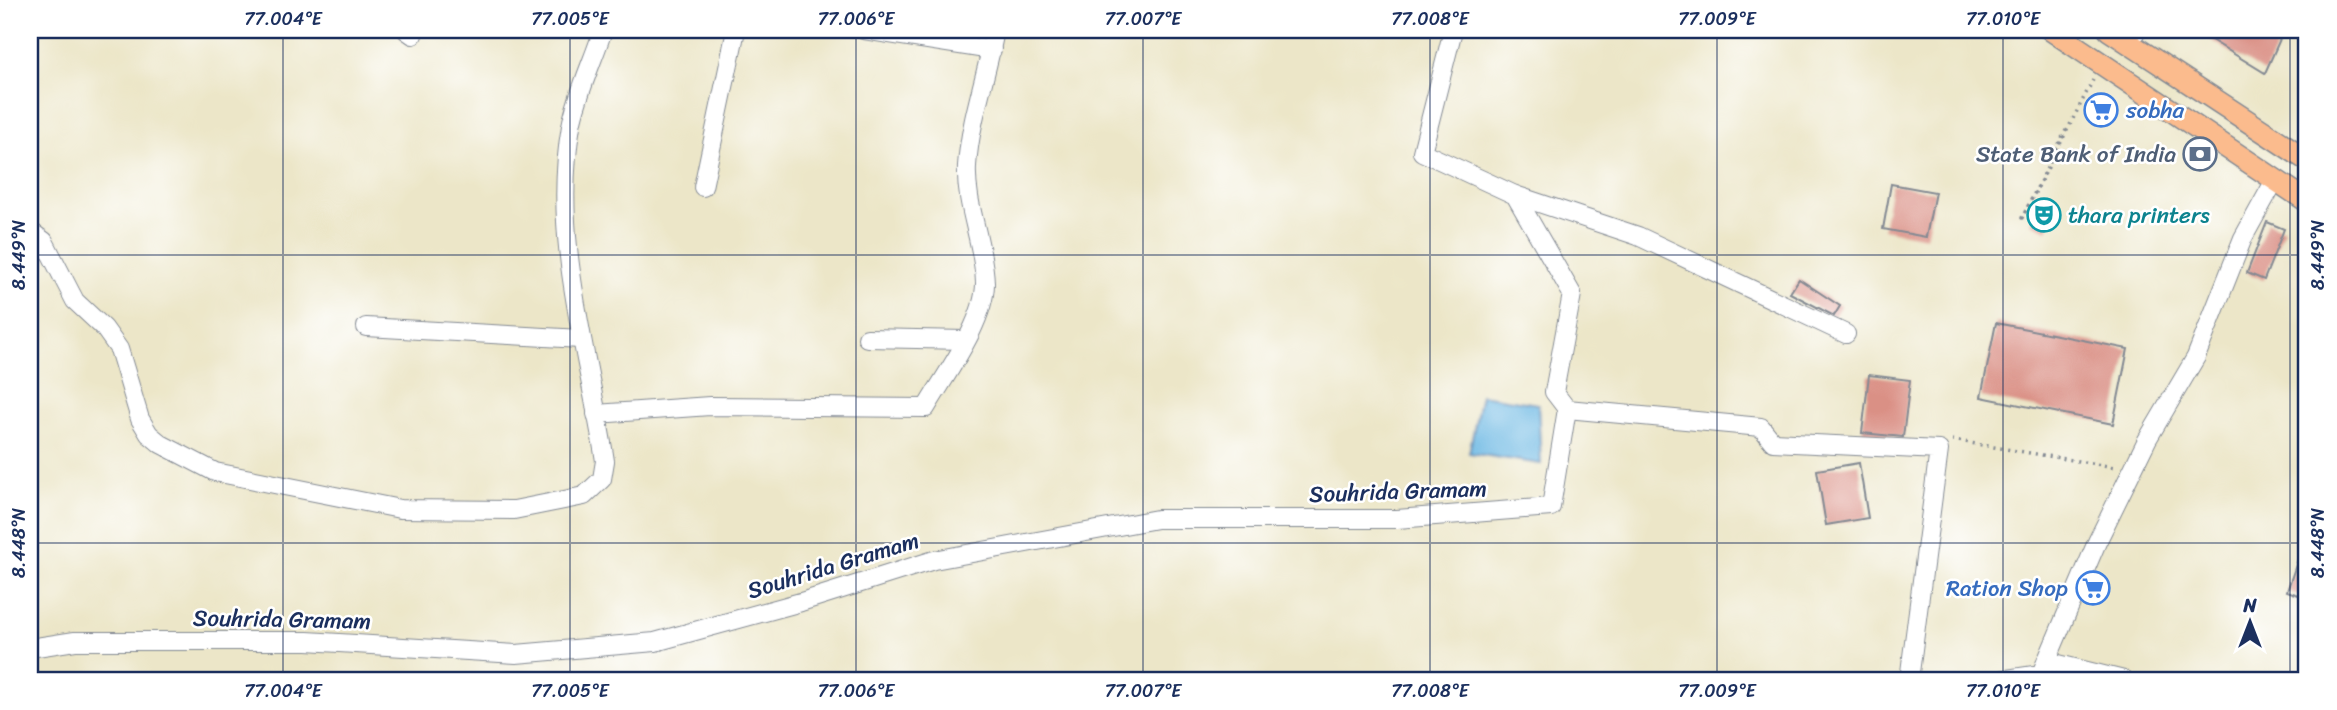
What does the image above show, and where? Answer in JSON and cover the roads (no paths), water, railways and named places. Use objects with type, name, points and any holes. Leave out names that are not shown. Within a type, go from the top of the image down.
[{"type":"main road","points":[[2051,30],[2307,201]]},
{"type":"main road","points":[[2109,30],[2133,36],[2307,160]]},
{"type":"street","points":[[30,230],[44,241],[75,301],[103,328],[119,349],[140,419],[149,434],[161,444],[215,472],[400,509],[514,510],[584,496],[593,491],[602,479],[604,461],[581,339],[567,215],[566,168],[571,124],[603,30]]},
{"type":"street","points":[[703,187],[736,30]]},
{"type":"street","points":[[864,30],[992,50]]},
{"type":"street","points":[[596,414],[710,407],[926,408],[966,340],[978,313],[985,284],[970,206],[969,143],[995,30]]},
{"type":"street","points":[[1453,30],[1422,152],[1515,195],[1638,236],[1846,334]]},
{"type":"street","points":[[2000,680],[2041,674],[2097,542],[2132,470],[2196,357],[2243,238],[2275,180]]},
{"type":"street","points":[[1515,195],[1572,294],[1554,391],[1567,409],[1761,427],[1773,442],[1939,450],[1909,680]]},
{"type":"street","points":[[366,327],[581,339]]},
{"type":"street","points":[[867,338],[966,340]]},
{"type":"street","name":"Souhrida Gramam","points":[[30,648],[75,641],[307,641],[516,654],[558,651],[655,642],[801,602],[934,560],[1157,519],[1397,519],[1551,507],[1567,409]]},
{"type":"street","points":[[2046,660],[2124,680]]},
{"type":"water","points":[[1481,395],[1538,404],[1541,464],[1469,453]]},
{"type":"place","name":"sobha","points":[[2101,110]]},
{"type":"place","name":"State Bank of India","points":[[2200,154]]},
{"type":"place","name":"thara printers","points":[[2044,215]]},
{"type":"place","name":"Ration Shop","points":[[2093,588]]}]
